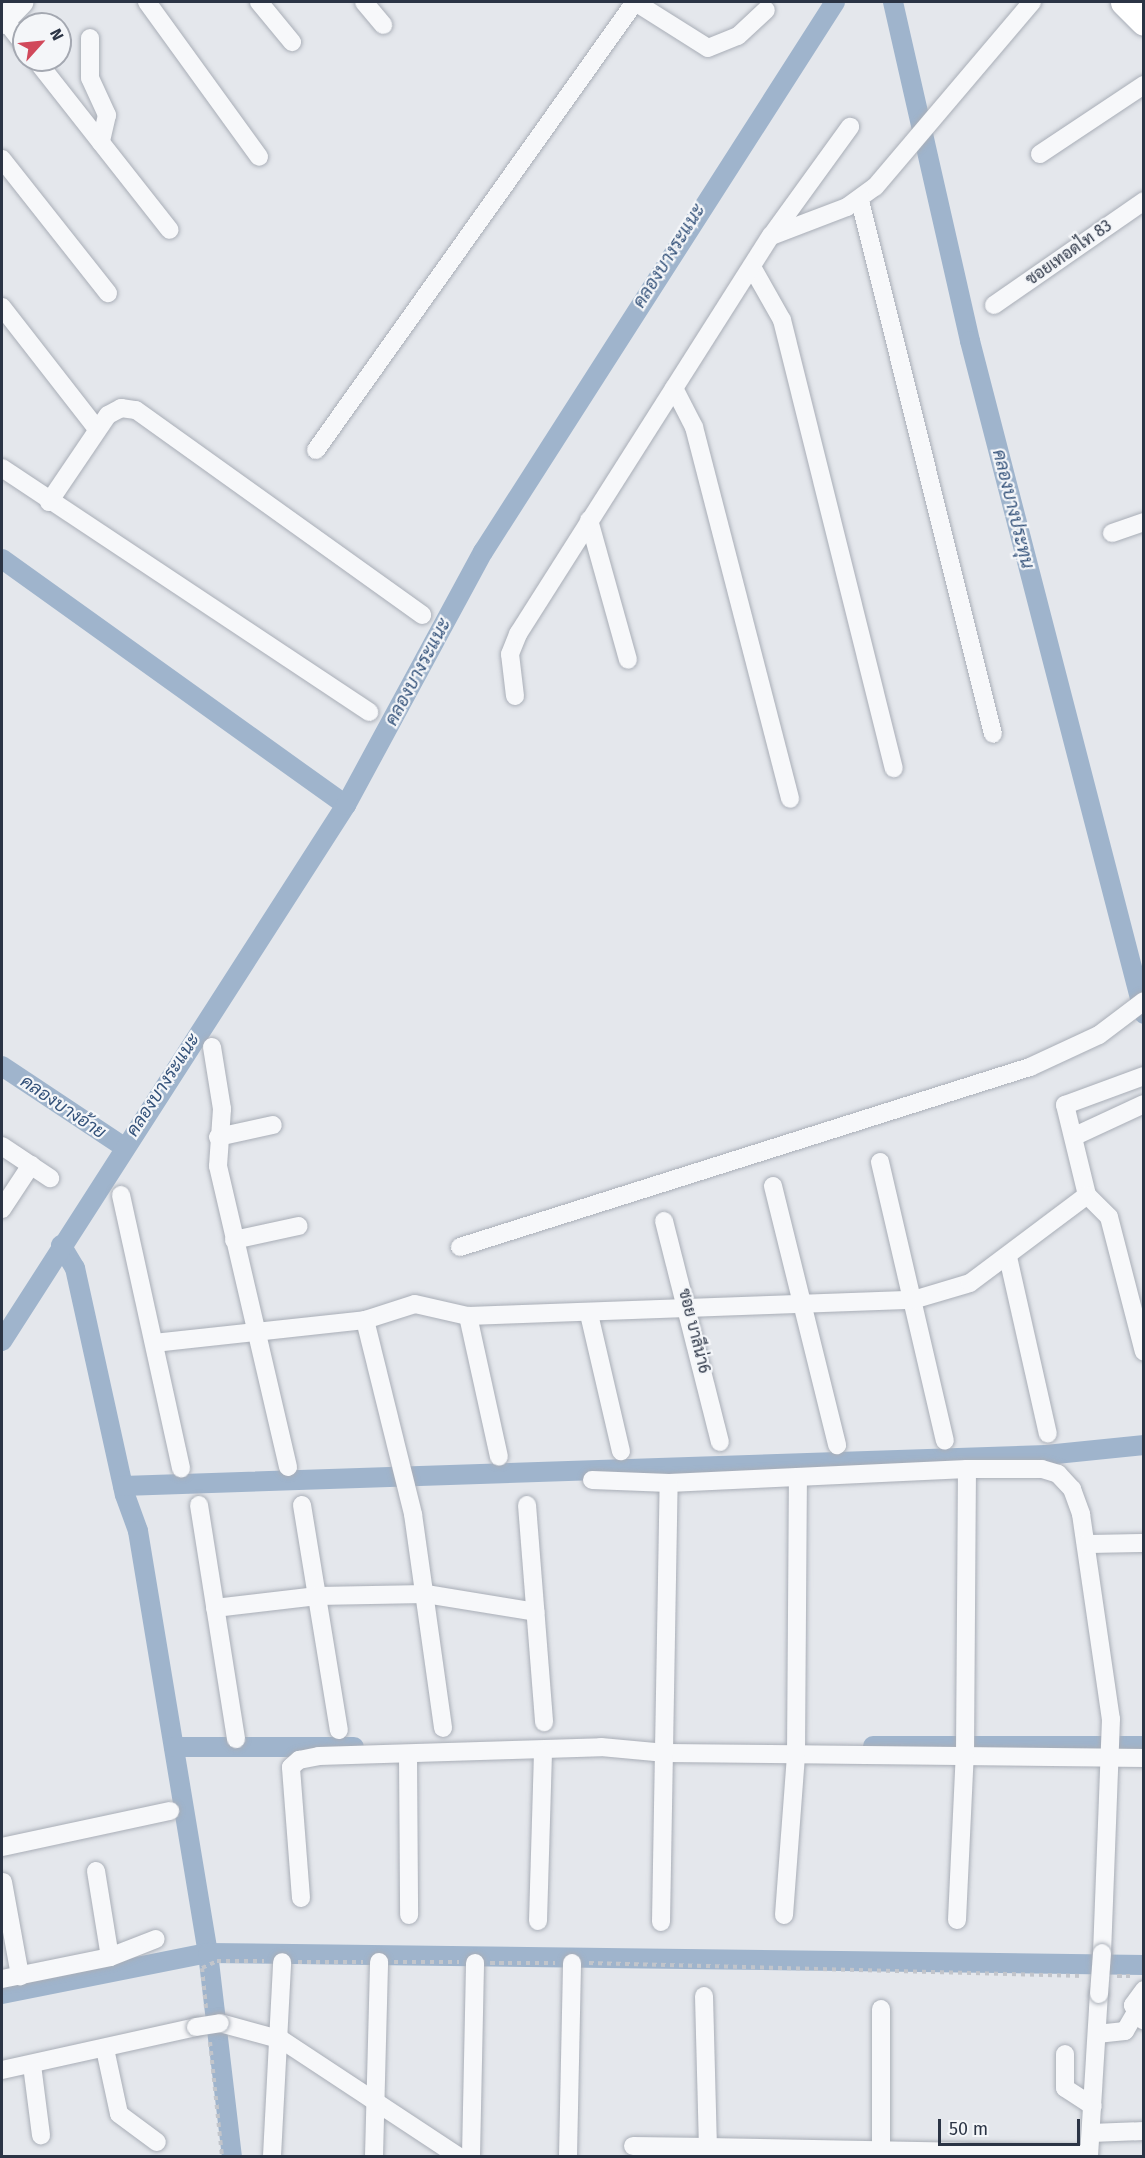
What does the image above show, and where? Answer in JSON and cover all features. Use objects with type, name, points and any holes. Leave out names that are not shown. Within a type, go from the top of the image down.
[{"type":"main road","points":[[1124,2],[1143,22]]},
{"type":"street","points":[[3,20],[21,2]]},
{"type":"street","points":[[147,2],[259,157]]},
{"type":"street","points":[[259,2],[292,42]]},
{"type":"street","points":[[364,2],[382,25]]},
{"type":"street","points":[[316,450],[635,2],[708,48],[738,36],[766,10]]},
{"type":"street","points":[[771,236],[860,201],[894,166],[1032,2]]},
{"type":"street","points":[[90,38],[90,78],[107,115],[101,142]]},
{"type":"street","points":[[46,72],[170,230]]},
{"type":"street","points":[[1040,154],[1143,85]]},
{"type":"street","points":[[515,696],[511,646],[771,236],[850,127]]},
{"type":"street","points":[[2,159],[108,293]]},
{"type":"street","points":[[860,201],[993,734]]},
{"type":"street","name":"ซอยเทอดไท 83","points":[[994,305],[1143,201]]},
{"type":"street","points":[[752,267],[782,320],[894,768]]},
{"type":"street","points":[[2,307],[98,429]]},
{"type":"street","points":[[674,388],[694,427],[790,799]]},
{"type":"street","points":[[49,502],[98,429],[115,411],[136,410],[422,615]]},
{"type":"street","points":[[2,468],[49,502],[369,712]]},
{"type":"street","points":[[589,520],[628,660]]},
{"type":"street","points":[[1112,533],[1143,522]]},
{"type":"street","points":[[460,1247],[1030,1066],[1099,1035],[1137,1006]]},
{"type":"street","points":[[212,1047],[221,1095],[218,1166],[288,1467]]},
{"type":"street","points":[[1138,1078],[1065,1105],[1075,1136],[1088,1195],[1109,1216],[1143,1352]]},
{"type":"street","points":[[1105,1091],[1112,1114]]},
{"type":"street","points":[[1075,1136],[1112,1114],[1141,1105]]},
{"type":"street","points":[[218,1137],[273,1125]]},
{"type":"street","points":[[2,1146],[50,1178]]},
{"type":"street","points":[[880,1162],[945,1441]]},
{"type":"street","points":[[2,1209],[31,1165]]},
{"type":"street","points":[[773,1186],[805,1306],[837,1445]]},
{"type":"street","points":[[121,1195],[181,1468]]},
{"type":"street","points":[[154,1343],[365,1320],[415,1304],[468,1316],[589,1314],[913,1300],[970,1283],[1008,1257],[1088,1195]]},
{"type":"street","name":"ซอย บาลีน่า6","points":[[664,1221],[691,1310],[720,1442]]},
{"type":"street","points":[[234,1240],[299,1226]]},
{"type":"street","points":[[1008,1257],[1048,1434]]},
{"type":"street","points":[[589,1314],[621,1451]]},
{"type":"street","points":[[468,1316],[499,1457]]},
{"type":"street","points":[[365,1320],[413,1514],[443,1728]]},
{"type":"street","points":[[957,1920],[965,1753],[967,1469]]},
{"type":"street","points":[[592,1480],[669,1483],[967,1469],[1042,1469],[1058,1474],[1072,1489],[1086,1544],[1107,1682],[1111,1755],[1102,1953],[1089,2156],[633,2146]]},
{"type":"street","points":[[784,1915],[796,1755],[798,1477]]},
{"type":"street","points":[[661,1922],[666,1753],[669,1483]]},
{"type":"street","points":[[199,1505],[236,1739]]},
{"type":"street","points":[[302,1505],[319,1596],[339,1730]]},
{"type":"street","points":[[527,1505],[544,1722]]},
{"type":"street","points":[[1086,1544],[1143,1543]]},
{"type":"street","points":[[215,1608],[319,1596],[426,1594],[536,1612]]},
{"type":"street","points":[[301,1898],[291,1767],[299,1760],[319,1756],[543,1752],[601,1747],[666,1753],[796,1755],[965,1753],[1111,1755],[1143,1758]]},
{"type":"street","points":[[538,1921],[543,1752]]},
{"type":"street","points":[[408,1755],[409,1915]]},
{"type":"street","points":[[2,1847],[170,1811]]},
{"type":"street","points":[[96,1871],[110,1957]]},
{"type":"street","points":[[3,1882],[20,1976]]},
{"type":"street","points":[[2,1980],[110,1957],[156,1939]]},
{"type":"street","points":[[272,2157],[282,2040],[282,1962]]},
{"type":"street","points":[[374,2157],[379,1962]]},
{"type":"street","points":[[471,2157],[475,1962]]},
{"type":"street","points":[[568,2157],[572,1963]]},
{"type":"street","points":[[1097,2034],[1125,2031],[1139,2017],[1136,1996],[1143,1990]]},
{"type":"street","points":[[704,1996],[708,2146]]},
{"type":"street","points":[[881,2009],[881,2152]]},
{"type":"street","points":[[2,2070],[208,2026],[282,2040],[376,2098],[458,2157]]},
{"type":"street","points":[[105,2049],[119,2114],[157,2142]]},
{"type":"street","points":[[1065,2054],[1065,2088],[1093,2106]]},
{"type":"street","points":[[32,2065],[41,2135]]},
{"type":"street","points":[[1091,2133],[1143,2131]]},
{"type":"path","points":[[222,2157],[202,1968],[217,1960],[572,1963],[1087,1976]]},
{"type":"path","points":[[1110,1976],[1143,1977]]},
{"type":"waterway","name":"คลองบางระแนะ","points":[[2,1341],[346,805],[483,552],[835,2]]},
{"type":"waterway","name":"คลองบางประทุน","points":[[893,2],[970,341],[1144,1014]]},
{"type":"waterway","points":[[2,559],[346,805]]},
{"type":"waterway","name":"คลองบางอ้าย","points":[[2,1066],[124,1147]]},
{"type":"waterway","points":[[61,1245],[75,1268],[125,1495],[138,1531],[208,1953],[232,2156]]},
{"type":"waterway","points":[[123,1486],[1046,1455],[1144,1445]]},
{"type":"waterway","points":[[873,1746],[1144,1746]]},
{"type":"waterway","points":[[174,1747],[354,1747]]},
{"type":"waterway","points":[[2,1994],[208,1953],[1144,1965]]}]
